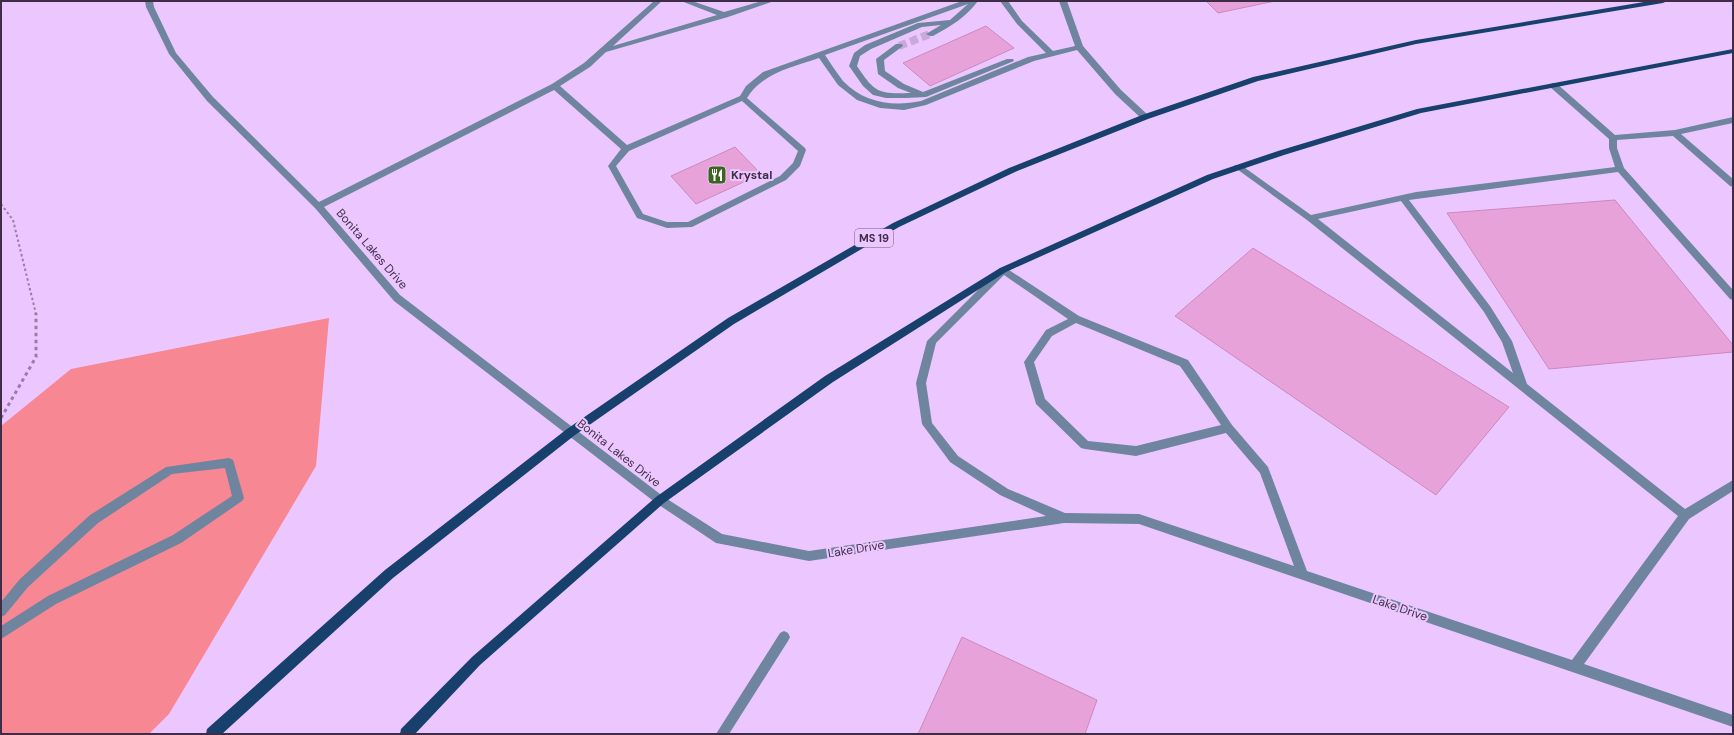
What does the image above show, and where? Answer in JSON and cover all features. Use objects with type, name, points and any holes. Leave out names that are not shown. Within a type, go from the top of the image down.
[{"type":"main road","name":"MS 19","points":[[212,734],[389,574],[571,432],[731,320],[896,225],[1012,170],[1145,117],[1256,80],[1416,42],[1663,1]]},
{"type":"main road","points":[[406,734],[476,661],[660,500],[830,378],[1003,270],[1210,177],[1420,111],[1733,51]]},
{"type":"street","name":"Bonita Lakes Drive","points":[[149,1],[150,7],[177,60],[210,99],[318,206],[397,298],[660,500]]},
{"type":"street","points":[[318,206],[555,86],[587,65],[658,1]]},
{"type":"street","points":[[685,1],[725,15]]},
{"type":"street","points":[[603,51],[770,1]]},
{"type":"street","points":[[743,98],[802,150],[797,164],[783,178],[689,225],[667,225],[640,216],[612,166],[626,149],[743,98],[749,88],[766,74],[969,1]]},
{"type":"street","points":[[930,34],[954,22],[966,13],[974,1]]},
{"type":"street","points":[[1004,1],[1012,15],[1050,53]]},
{"type":"street","points":[[1064,1],[1080,47],[1118,92],[1145,117]]},
{"type":"street","points":[[954,22],[921,25],[868,47],[857,55],[853,66],[865,84],[876,93],[901,96],[924,94],[1005,61],[1031,59]]},
{"type":"street","points":[[899,46],[880,59],[881,72],[901,86],[924,94]]},
{"type":"street","points":[[821,55],[841,83],[860,98],[880,105],[904,108],[923,103],[1031,59],[1050,53],[1080,47]]},
{"type":"street","points":[[555,86],[626,149]]},
{"type":"street","points":[[1553,86],[1613,138],[1614,148],[1620,169],[1733,296]]},
{"type":"street","points":[[1613,138],[1676,132],[1733,120]]},
{"type":"street","points":[[1676,132],[1733,184]]},
{"type":"street","points":[[1238,168],[1310,218],[1685,515]]},
{"type":"street","points":[[1310,218],[1403,198],[1620,169]]},
{"type":"street","points":[[1403,198],[1487,309],[1507,341],[1523,387]]},
{"type":"street","points":[[1003,270],[1076,319],[1184,363],[1228,428],[1264,470],[1303,575]]},
{"type":"street","name":"Lake Drive","points":[[1003,270],[932,341],[921,383],[927,424],[954,459],[1004,492],[1064,518]]},
{"type":"street","points":[[1076,319],[1049,333],[1029,362],[1040,401],[1085,445],[1136,451],[1228,428]]},
{"type":"street","points":[[1,611],[24,583],[94,519],[170,470],[229,463],[238,498],[177,539],[52,600],[1,633]]},
{"type":"street","points":[[1574,667],[1685,515],[1733,485]]},
{"type":"street","name":"Lake Drive","points":[[660,500],[720,539],[809,556],[1064,518],[1138,519],[1733,721]]},
{"type":"street","points":[[722,734],[784,637]]},
{"type":"path","points":[[1,204],[13,220],[36,310],[36,357],[1,418]]},
{"type":"shaded area","points":[[329,318],[316,466],[169,714],[149,734],[1,734],[1,426],[71,369]]},
{"type":"building","points":[[1206,1],[1275,1],[1218,13]]},
{"type":"building","points":[[986,26],[1014,48],[930,86],[903,63]]},
{"type":"building","points":[[735,147],[761,174],[696,204],[671,176]]},
{"type":"building","points":[[1615,200],[1733,345],[1733,352],[1549,369],[1447,213]]},
{"type":"building","points":[[1253,248],[1509,407],[1436,495],[1175,316]]},
{"type":"building","points":[[962,637],[1097,700],[1085,734],[918,734]]},
{"type":"tunnel","points":[[899,46],[930,34]]},
{"type":"place","name":"Krystal","points":[[717,175]]}]
